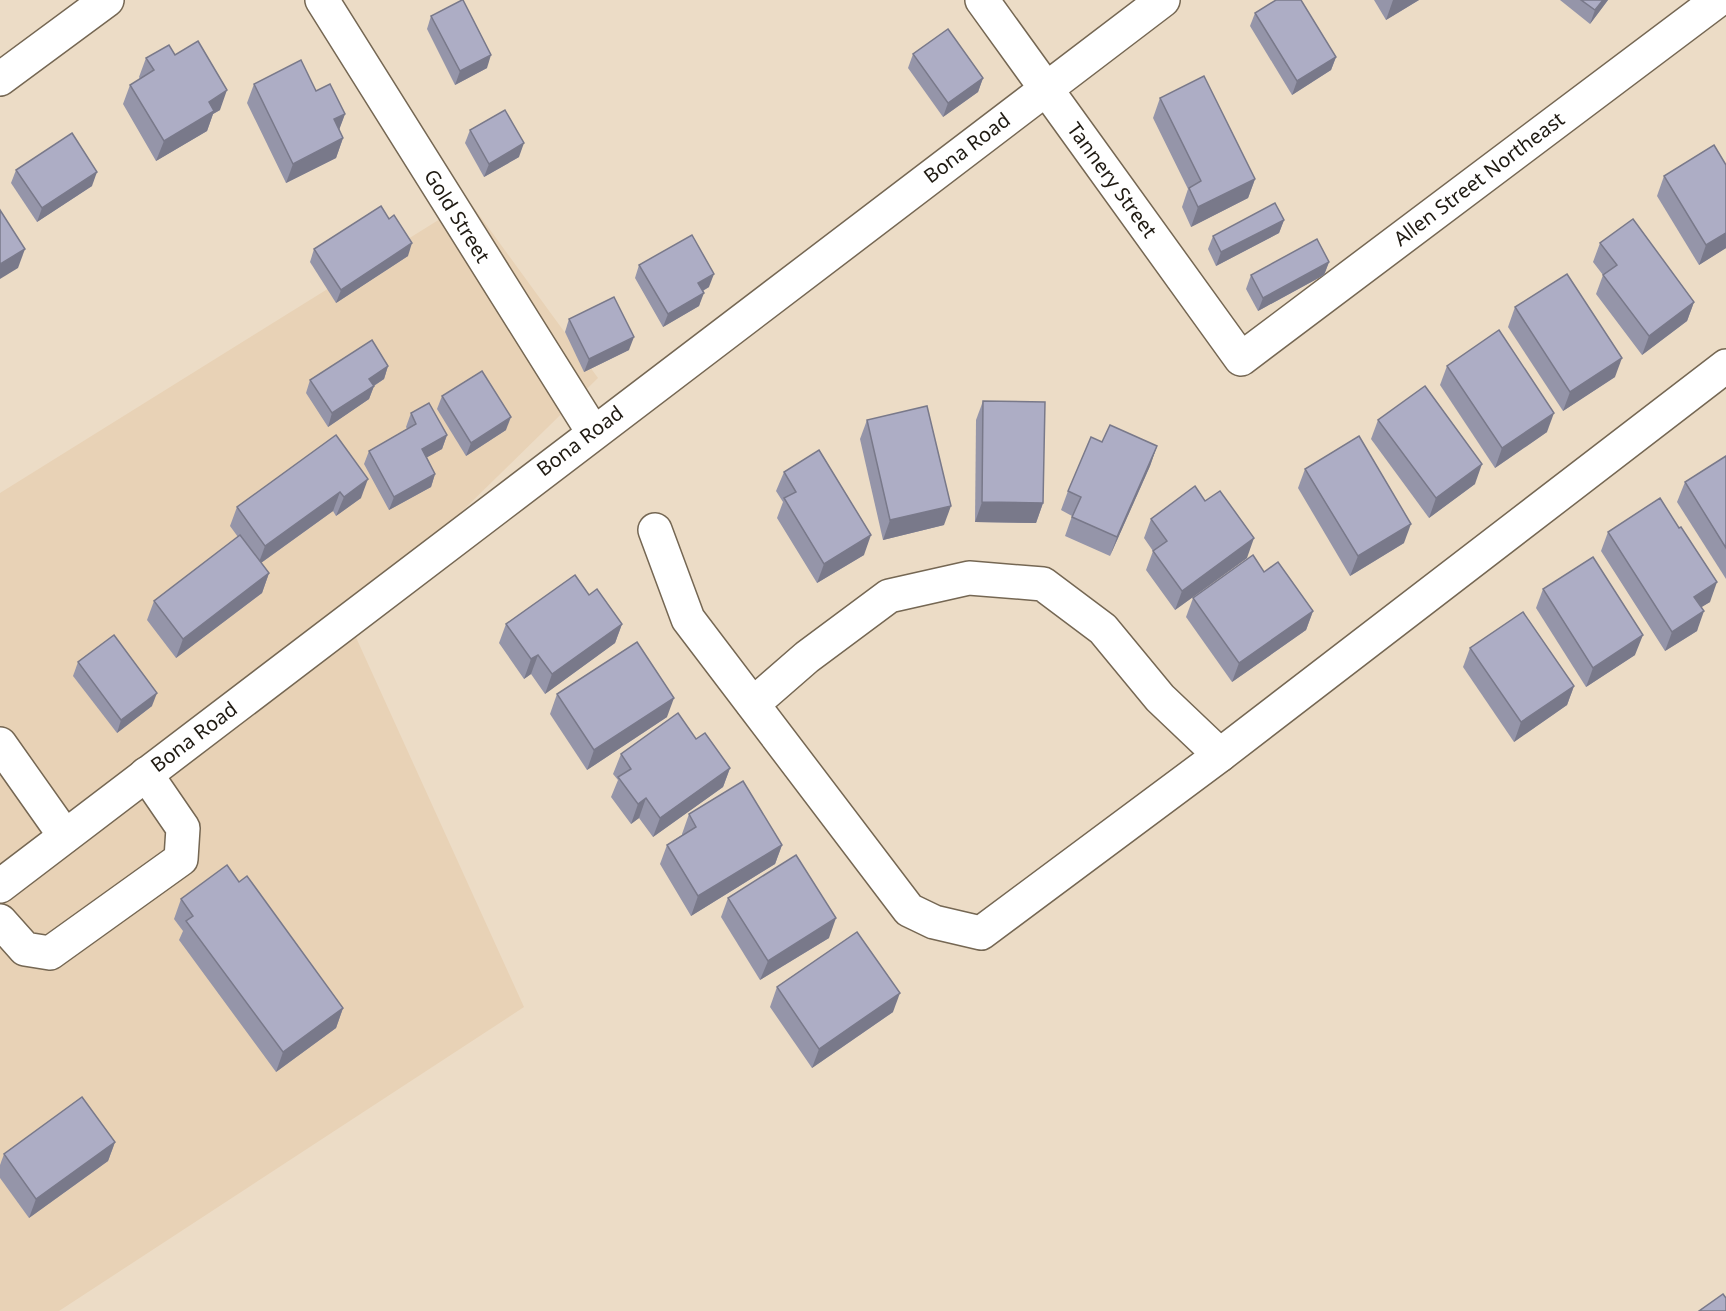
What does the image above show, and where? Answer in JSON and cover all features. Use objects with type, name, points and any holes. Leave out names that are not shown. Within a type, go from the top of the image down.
[{"type":"street","points":[[0,79],[107,0]]},
{"type":"street","name":"Gold Street","points":[[321,0],[593,432]]},
{"type":"street","name":"Tannery Street","points":[[982,0],[1241,359]]},
{"type":"street","name":"Bona Road","points":[[0,886],[1163,0]]},
{"type":"street","name":"Allen Street Northeast","points":[[1241,359],[1704,4]]},
{"type":"street","points":[[655,530],[688,619],[909,910],[934,922],[981,933],[1220,755],[1726,366]]},
{"type":"street","points":[[753,704],[807,657],[889,596],[969,578],[1043,584],[1103,629],[1160,698],[1220,755]]},
{"type":"street","points":[[0,744],[65,836]]},
{"type":"street","points":[[0,921],[25,949],[50,954],[181,859],[183,828],[146,774]]},
{"type":"shaded area","points":[[469,201],[598,378],[349,622],[524,1007],[59,1311],[0,1311],[0,493]]},
{"type":"building","points":[[463,0],[491,55],[460,71],[431,16]]},
{"type":"building","points":[[1276,0],[1301,0],[1336,57],[1297,81],[1255,13]]},
{"type":"building","points":[[1581,0],[1603,0],[1595,10]]},
{"type":"building","points":[[948,29],[983,78],[948,103],[913,54]]},
{"type":"building","points":[[198,41],[227,90],[209,102],[214,111],[164,141],[130,85],[154,70],[146,58],[169,45],[175,55]]},
{"type":"building","points":[[301,60],[316,91],[330,84],[345,114],[334,119],[343,138],[293,164],[254,84]]},
{"type":"building","points":[[1204,76],[1255,179],[1198,207],[1189,188],[1201,181],[1160,98]]},
{"type":"building","points":[[505,110],[524,143],[489,164],[470,130]]},
{"type":"building","points":[[72,133],[97,172],[42,208],[16,170]]},
{"type":"building","points":[[1714,145],[1726,165],[1726,233],[1706,245],[1664,176]]},
{"type":"building","points":[[1275,203],[1284,220],[1221,252],[1213,236]]},
{"type":"building","points":[[381,206],[389,219],[394,215],[412,243],[341,290],[314,249]]},
{"type":"building","points":[[0,210],[25,249],[0,264]]},
{"type":"building","points":[[1633,219],[1694,302],[1649,336],[1603,275],[1617,265],[1600,243]]},
{"type":"building","points":[[692,235],[714,274],[698,283],[704,293],[668,314],[639,265]]},
{"type":"building","points":[[1317,239],[1329,262],[1263,298],[1251,275]]},
{"type":"building","points":[[1567,274],[1622,358],[1570,392],[1515,307]]},
{"type":"building","points":[[614,297],[634,337],[589,359],[569,319]]},
{"type":"building","points":[[1499,330],[1554,413],[1502,448],[1447,366]]},
{"type":"building","points":[[372,340],[388,366],[369,379],[374,386],[332,413],[310,380]]},
{"type":"building","points":[[482,371],[511,417],[471,443],[442,396]]},
{"type":"building","points":[[1425,386],[1482,464],[1436,498],[1378,420]]},
{"type":"building","points":[[983,401],[1045,402],[1043,503],[982,502]]},
{"type":"building","points":[[429,403],[447,435],[422,449],[435,474],[394,497],[369,451],[416,424],[411,413]]},
{"type":"building","points":[[927,406],[951,506],[890,520],[867,420]]},
{"type":"building","points":[[1110,425],[1157,446],[1117,537],[1072,517],[1081,497],[1068,491],[1091,437],[1102,442]]},
{"type":"building","points":[[336,435],[368,479],[344,497],[340,492],[265,546],[237,507]]},
{"type":"building","points":[[1359,436],[1411,524],[1358,556],[1305,469]]},
{"type":"building","points":[[819,450],[871,535],[824,564],[784,498],[796,492],[784,472]]},
{"type":"building","points":[[1726,456],[1726,548],[1685,482]]},
{"type":"building","points":[[1195,486],[1205,501],[1220,491],[1254,538],[1182,591],[1153,551],[1167,541],[1151,519]]},
{"type":"building","points":[[1660,498],[1717,582],[1694,597],[1704,611],[1672,632],[1608,532]]},
{"type":"building","points":[[240,535],[269,573],[183,639],[154,601]]},
{"type":"building","points":[[1253,555],[1264,572],[1278,562],[1313,611],[1239,663],[1193,598]]},
{"type":"building","points":[[1593,557],[1643,635],[1593,668],[1543,589]]},
{"type":"building","points":[[575,575],[589,595],[597,589],[622,624],[552,674],[538,655],[531,659],[506,624]]},
{"type":"building","points":[[1523,612],[1574,686],[1521,722],[1470,648]]},
{"type":"building","points":[[114,635],[157,693],[121,720],[78,662]]},
{"type":"building","points":[[637,642],[674,698],[594,750],[557,694]]},
{"type":"building","points":[[678,713],[696,739],[705,733],[730,768],[660,818],[646,798],[638,804],[618,777],[631,769],[621,754]]},
{"type":"building","points":[[743,781],[782,845],[698,896],[667,845],[696,827],[689,814]]},
{"type":"building","points":[[796,855],[836,918],[768,961],[728,898]]},
{"type":"building","points":[[227,865],[239,882],[247,876],[343,1008],[283,1052],[186,921],[193,916],[181,899]]},
{"type":"building","points":[[857,932],[900,993],[819,1049],[777,987]]},
{"type":"building","points":[[82,1097],[115,1142],[36,1199],[4,1154]]},
{"type":"building","points":[[1723,1294],[1726,1298],[1726,1311],[1699,1311]]}]
